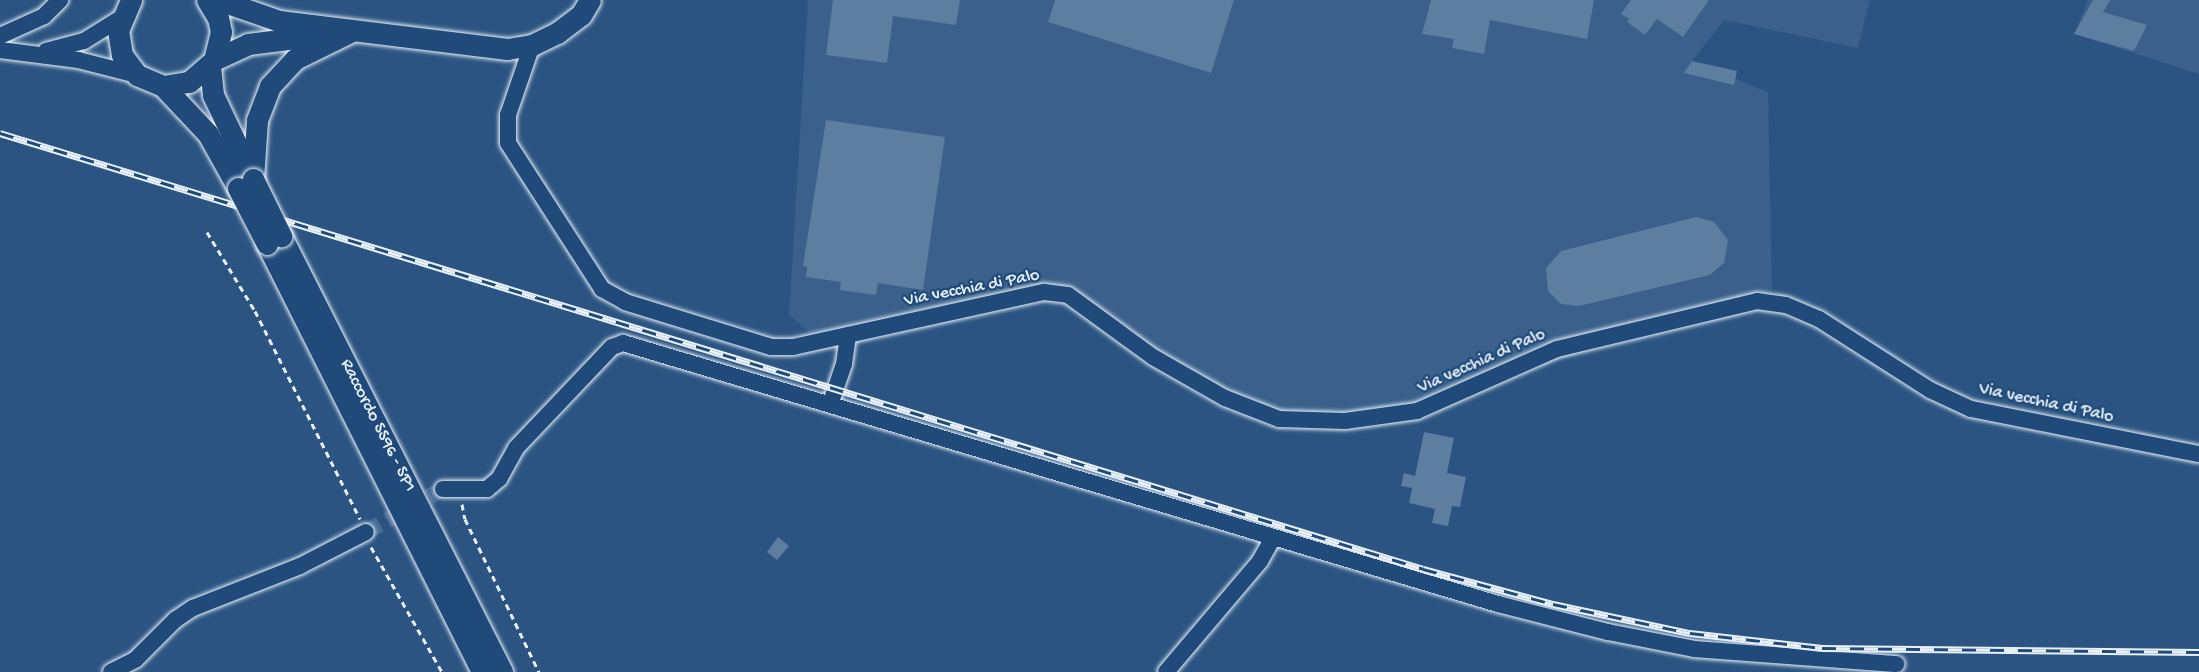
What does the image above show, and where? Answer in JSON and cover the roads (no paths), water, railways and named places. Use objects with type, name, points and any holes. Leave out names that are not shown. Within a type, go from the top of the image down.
[{"type":"main road","points":[[207,0],[218,18],[221,32],[212,63],[213,95],[245,183]]},
{"type":"main road","points":[[219,0],[279,21],[469,47],[507,49],[532,45],[557,33],[581,15],[590,0]]},
{"type":"main road","points":[[125,7],[120,49],[137,75],[163,86],[207,134],[245,183]]},
{"type":"main road","points":[[163,86],[189,82],[212,63],[264,40],[350,32]]},
{"type":"main road","points":[[245,183],[257,120],[270,86],[295,59],[350,32]]},
{"type":"main road","name":"Raccordo SS96 - SP1","points":[[245,183],[502,672]]},
{"type":"main road","name":"Raccordo SS96 - SP1","points":[[274,240],[482,672]]},
{"type":"street","points":[[0,36],[44,16],[60,0]]},
{"type":"street","points":[[37,54],[84,42],[125,7]]},
{"type":"street","name":"Via vecchia di Palo","points":[[532,45],[508,115],[508,143],[602,288],[624,302],[771,347],[793,347],[1044,292],[1068,295],[1153,357],[1225,398],[1279,419],[1345,421],[1418,411],[1557,349],[1757,301],[1786,305],[1819,319],[1930,390],[1971,409],[2199,454]]},
{"type":"street","points":[[0,50],[37,54],[137,75]]},
{"type":"street","points":[[831,402],[844,364],[848,335]]},
{"type":"street","points":[[451,489],[487,489],[499,479],[516,448],[612,347],[623,343],[831,402],[1273,538],[1608,632],[1695,649],[1896,664]]},
{"type":"street","points":[[111,672],[136,659],[175,620],[194,608],[300,566],[366,532]]},
{"type":"street","points":[[1166,672],[1260,561],[1273,538]]},
{"type":"tunnel","points":[[366,532],[443,489]]},
{"type":"railway","points":[[0,133],[1423,569],[1553,604],[1690,633],[1822,648],[2199,652]]}]
